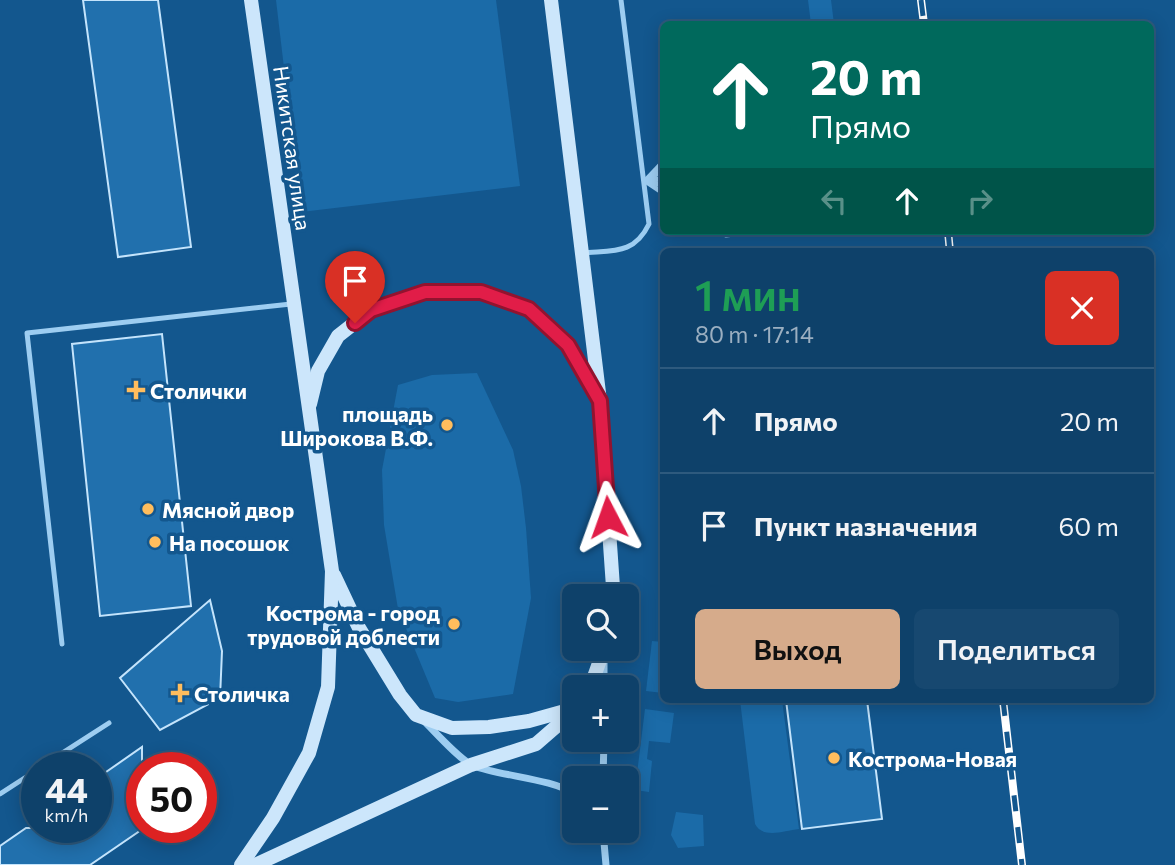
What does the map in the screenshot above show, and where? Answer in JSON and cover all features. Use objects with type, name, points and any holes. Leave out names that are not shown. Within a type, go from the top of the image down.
[{"type":"main road","name":"Никитская улица","points":[[241,865],[273,818],[309,753],[328,687],[332,571],[251,0]]},
{"type":"main road","points":[[551,0],[600,401],[613,584]]},
{"type":"main road","points":[[308,412],[317,371],[338,336],[371,310],[425,292],[481,292],[529,309],[568,345],[600,401]]},
{"type":"main road","points":[[332,571],[359,628],[400,695],[416,715],[452,728],[489,727],[562,712]]},
{"type":"main road","points":[[255,865],[471,765],[536,744],[562,720]]},
{"type":"street","points":[[416,715],[471,765],[562,790]]},
{"type":"street","points":[[604,843],[606,865]]},
{"type":"lane","points":[[582,253],[629,247],[642,238],[649,224],[621,0]]},
{"type":"lane","points":[[645,181],[660,165]]},
{"type":"lane","points":[[645,181],[660,173]]},
{"type":"lane","points":[[645,181],[660,178]]},
{"type":"lane","points":[[645,181],[660,185]]},
{"type":"lane","points":[[645,181],[660,191]]},
{"type":"lane","points":[[62,645],[27,333],[294,304]]},
{"type":"lane","points":[[64,752],[109,723]]},
{"type":"lane","points":[[0,794],[21,780]]},
{"type":"shaded area","points":[[276,0],[496,0],[520,186],[301,212]]},
{"type":"shaded area","points":[[808,0],[831,0],[834,21],[811,21]]},
{"type":"shaded area","points":[[477,373],[513,450],[521,486],[531,598],[513,694],[458,702],[435,698],[398,609],[384,525],[382,470],[398,385],[432,375]]},
{"type":"shaded area","points":[[652,641],[660,642],[660,693],[646,691]]},
{"type":"shaded area","points":[[740,703],[782,703],[799,829],[768,833],[755,824]]},
{"type":"shaded area","points":[[645,709],[674,713],[670,743],[649,741],[647,759],[652,761],[649,792],[639,791],[638,766]]},
{"type":"shaded area","points":[[676,812],[703,815],[704,846],[678,848],[671,835]]},
{"type":"building","points":[[83,0],[158,0],[191,247],[118,257]]},
{"type":"building","points":[[162,334],[191,606],[100,616],[72,344]]},
{"type":"building","points":[[210,600],[222,651],[220,698],[160,730],[120,678]]},
{"type":"building","name":"Кострома-Новая","points":[[786,703],[867,703],[882,819],[802,829]]},
{"type":"building","points":[[126,758],[126,840],[90,865],[0,865],[0,846],[21,831],[21,843],[112,843],[112,768]]},
{"type":"railway","points":[[921,0],[924,21]]},
{"type":"railway","points":[[948,235],[950,248]]},
{"type":"railway","points":[[1003,703],[1022,865]]},
{"type":"place","name":"Столички","points":[[136,390]]},
{"type":"place","name":"площадь Широкова В.Ф.","points":[[447,425]]},
{"type":"place","name":"Мясной двор","points":[[148,509]]},
{"type":"place","name":"На посошок","points":[[155,542]]},
{"type":"place","name":"Кострома - город трудовой доблести","points":[[454,624]]},
{"type":"place","name":"Столичка","points":[[180,693]]},
{"type":"place","name":"Кострома-Новая","points":[[834,758]]},
{"type":"route","points":[[355,323],[371,310],[425,292],[481,292],[529,309],[568,345],[600,401],[608,517]]}]
